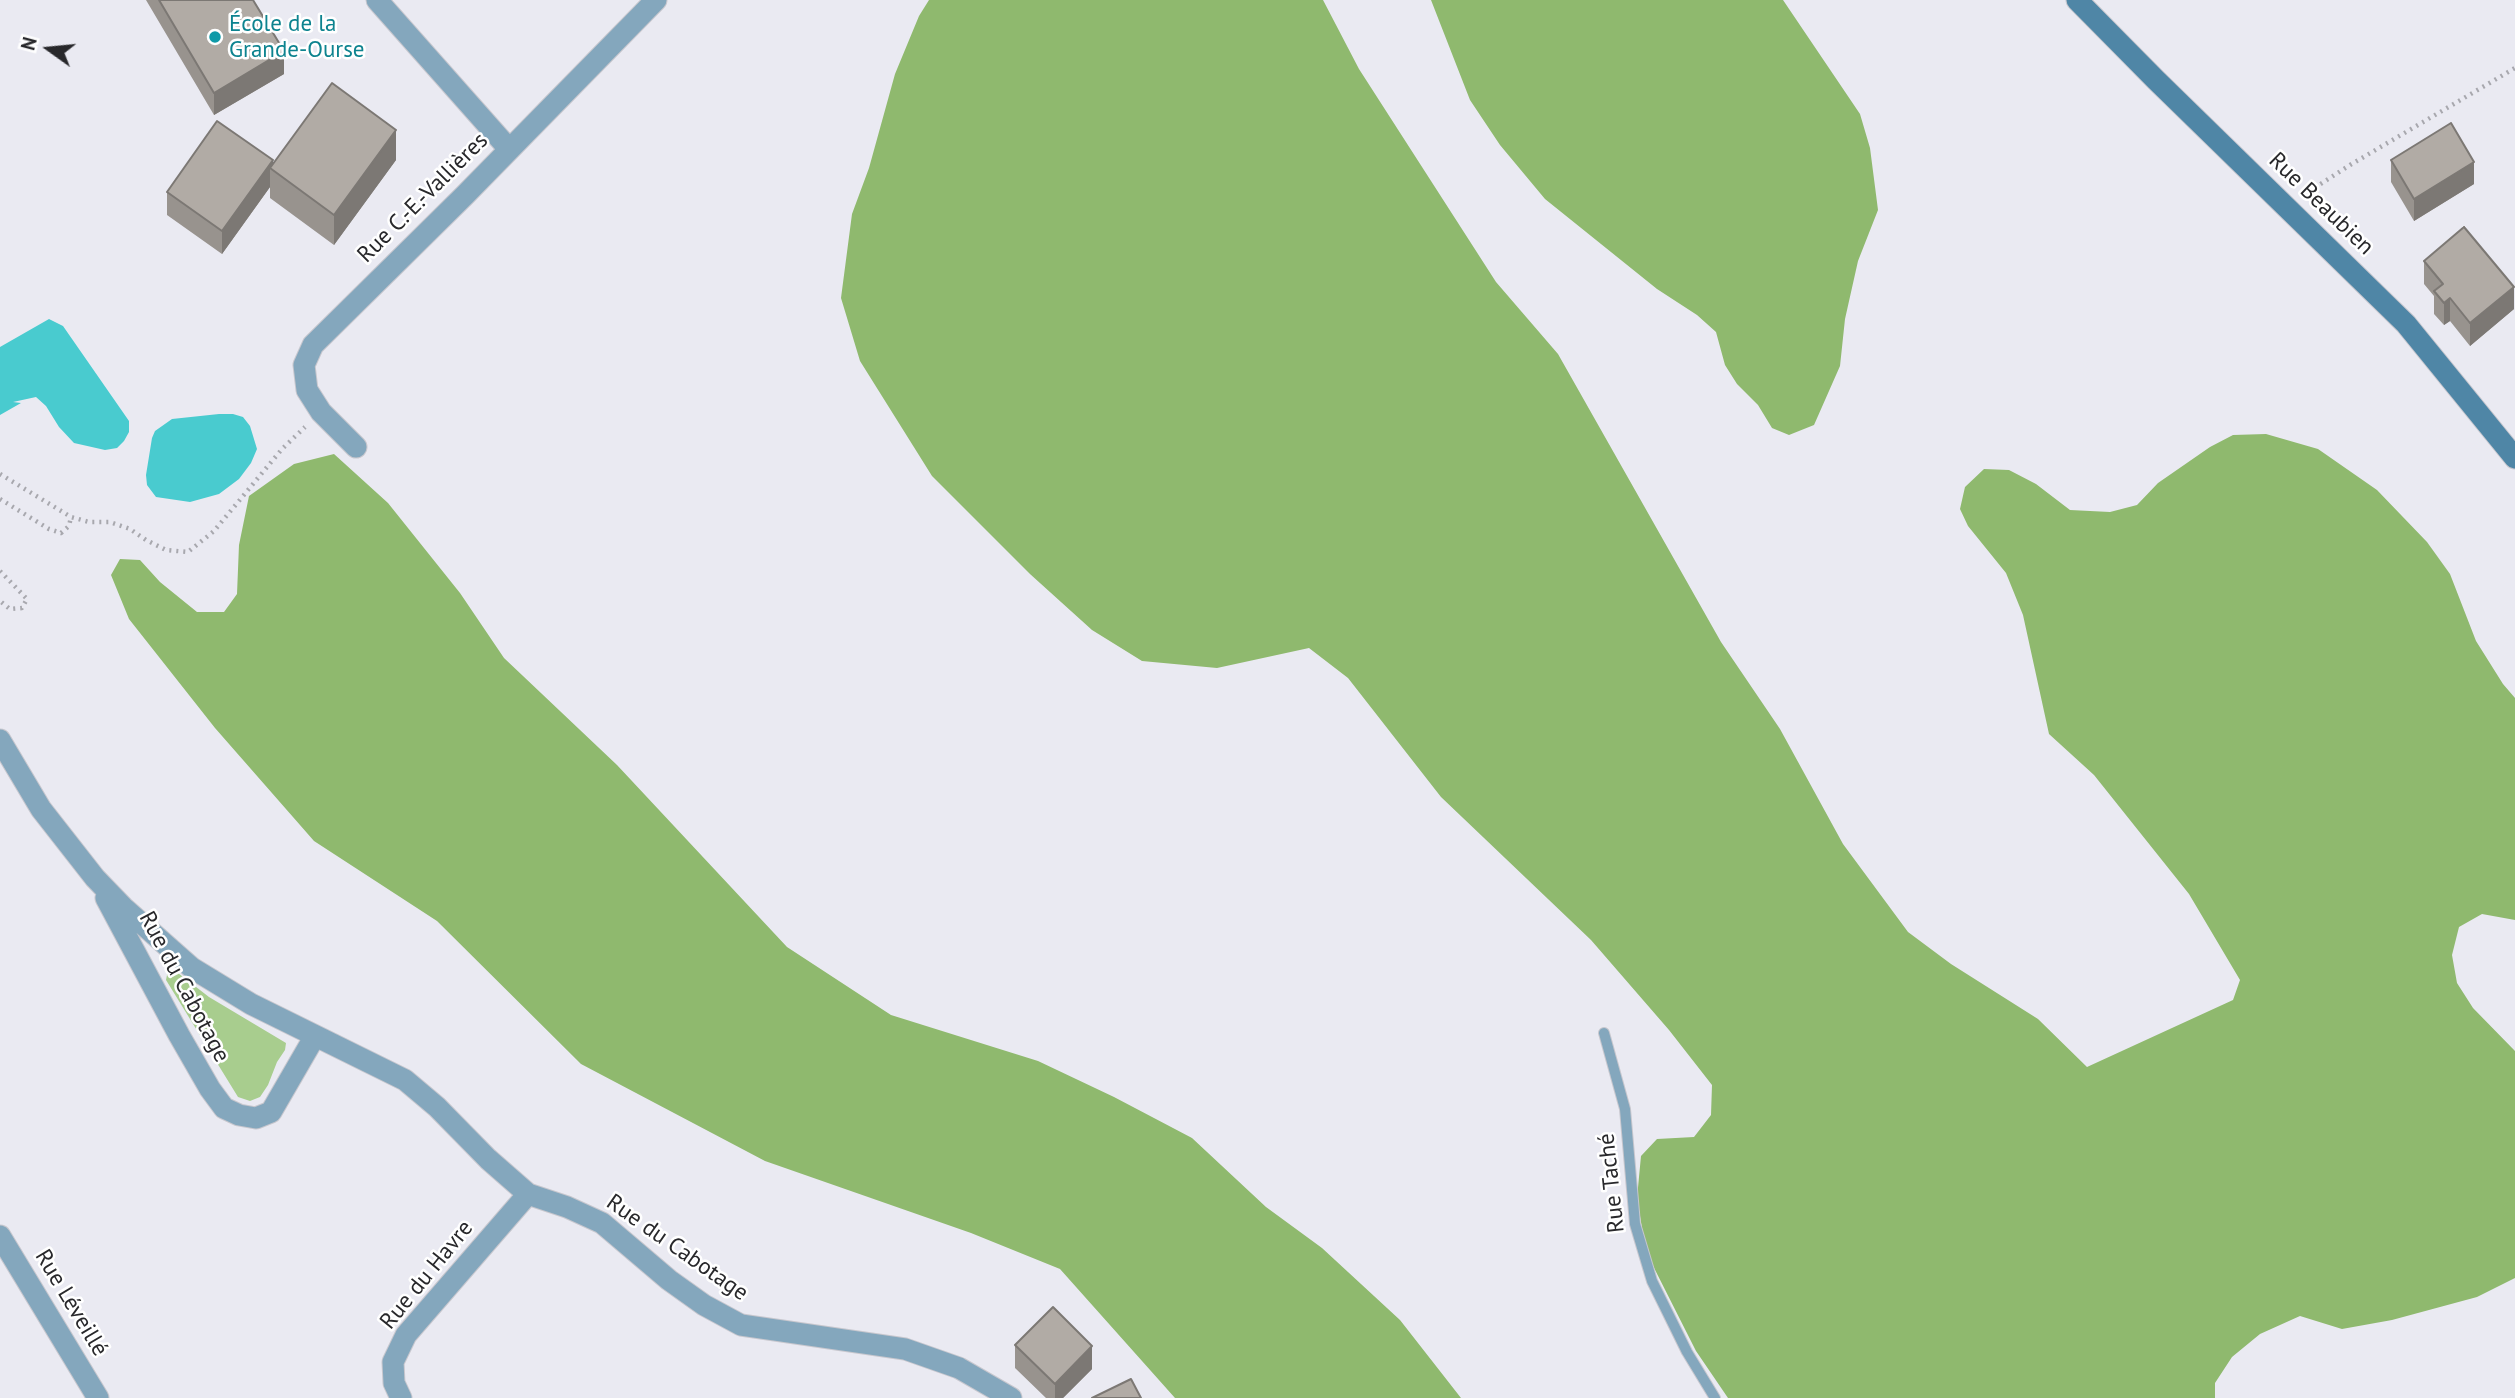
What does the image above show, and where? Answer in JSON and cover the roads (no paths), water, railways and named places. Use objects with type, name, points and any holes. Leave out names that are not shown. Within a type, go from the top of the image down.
[{"type":"main road","name":"Rue Beaubien","points":[[2077,0],[2406,324],[2515,457]]},
{"type":"street","points":[[377,0],[509,149]]},
{"type":"street","name":"Rue C.-E.-Vallières","points":[[356,447],[321,412],[304,382],[304,365],[313,345],[656,0]]},
{"type":"street","name":"Rue du Cabotage","points":[[0,740],[41,809],[95,878],[123,907],[192,968],[251,1004],[405,1080],[528,1194],[567,1207],[602,1223],[704,1305],[741,1325],[905,1349],[959,1368],[1011,1398]]},
{"type":"street","name":"Rue du Cabotage","points":[[95,878],[179,1035],[224,1108],[239,1115],[256,1118],[271,1112],[315,1036]]},
{"type":"street","name":"Rue du Havre","points":[[401,1398],[394,1383],[393,1362],[406,1335],[528,1194]]},
{"type":"street","name":"Rue Léveillé","points":[[0,1236],[98,1398]]},
{"type":"lane","name":"Rue Taché","points":[[1604,1033],[1625,1109],[1635,1224],[1652,1281],[1687,1352],[1715,1398]]},
{"type":"water","points":[[49,319],[63,326],[129,421],[129,432],[117,448],[105,450],[74,443],[36,397],[13,402],[21,403],[0,415],[0,347]]},
{"type":"water","points":[[219,414],[243,417],[250,426],[257,449],[239,479],[219,494],[190,502],[156,497],[147,485],[146,475],[155,431],[172,419]]},
{"type":"place","name":"École de la Grande-Ourse","points":[[215,37]]}]
